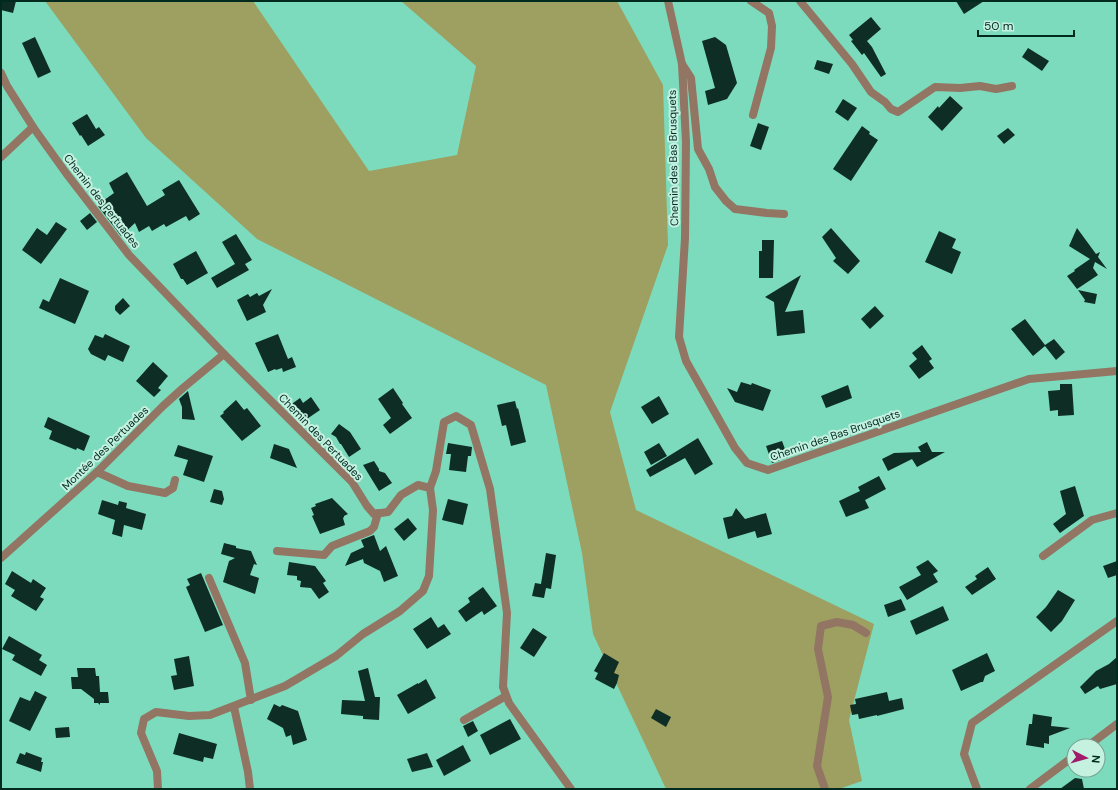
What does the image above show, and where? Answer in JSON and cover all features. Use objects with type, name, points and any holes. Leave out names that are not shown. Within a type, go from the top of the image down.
[{"type":"street","name":"Chemin des Bas Brusquets","points":[[668,1],[682,64],[686,150],[685,238],[679,337],[686,361],[735,448],[747,463],[768,470],[1030,379],[1117,371]]},
{"type":"street","points":[[751,1],[769,13],[772,26],[771,48],[753,115]]},
{"type":"street","points":[[800,1],[852,64],[871,92],[885,102],[891,109],[898,112],[935,87],[960,88],[980,86],[996,89],[1012,86]]},
{"type":"street","points":[[682,64],[691,78],[698,150],[709,169],[715,187],[726,201],[735,209],[784,214]]},
{"type":"street","name":"Chemin des Pertuades","points":[[2,78],[33,127],[66,173],[129,254],[224,354],[352,482],[367,506],[374,514],[378,513]]},
{"type":"street","points":[[1,157],[33,127]]},
{"type":"street","name":"Montée des Pertuades","points":[[1,558],[97,472],[163,406],[224,354]]},
{"type":"street","points":[[158,789],[157,771],[141,733],[144,719],[156,712],[189,716],[210,715],[234,707],[284,686],[336,656],[363,634],[400,611],[423,591],[429,576],[433,510],[430,488],[436,471],[444,422],[456,416],[471,425],[490,489],[507,613],[503,687],[509,702],[571,789]]},
{"type":"street","points":[[97,472],[128,486],[165,493],[173,488],[175,480]]},
{"type":"street","points":[[277,551],[324,555],[332,546],[370,531],[374,527],[378,513],[388,512],[401,495],[418,485],[430,488]]},
{"type":"street","points":[[1043,556],[1092,520],[1117,514]]},
{"type":"street","points":[[210,578],[245,663],[251,700]]},
{"type":"street","points":[[977,789],[964,754],[972,723],[1117,621]]},
{"type":"street","points":[[825,789],[817,766],[828,697],[818,649],[821,626],[837,622],[853,624],[866,633]]},
{"type":"street","points":[[464,720],[506,696]]},
{"type":"street","points":[[234,707],[248,772],[250,789]]},
{"type":"street","points":[[1099,738],[1117,724]]},
{"type":"street","points":[[1030,789],[1066,762]]},
{"type":"green space","points":[[45,1],[253,1],[369,171],[457,155],[476,66],[401,1],[617,1],[663,85],[668,245],[610,412],[636,510],[874,624],[849,720],[862,781],[839,789],[666,789],[593,634],[582,553],[546,385],[257,239],[146,138]]},
{"type":"building","points":[[1,1],[16,1],[13,13],[1,10]]},
{"type":"building","points":[[956,1],[984,1],[964,14]]},
{"type":"building","points":[[871,17],[881,29],[867,41],[872,47],[886,74],[881,77],[864,53],[862,55],[851,41],[853,40],[849,35]]},
{"type":"building","points":[[35,37],[51,72],[38,78],[22,43]]},
{"type":"building","points":[[715,37],[726,45],[737,83],[727,99],[708,105],[705,91],[715,88],[702,41]]},
{"type":"building","points":[[1028,48],[1049,61],[1042,71],[1022,57]]},
{"type":"building","points":[[817,60],[833,64],[829,74],[814,69]]},
{"type":"building","points":[[950,96],[963,108],[942,131],[928,117]]},
{"type":"building","points":[[843,99],[857,108],[848,121],[835,112]]},
{"type":"building","points":[[87,114],[96,129],[99,127],[105,135],[88,146],[72,123]]},
{"type":"building","points":[[758,123],[769,127],[761,150],[750,146]]},
{"type":"building","points":[[862,126],[870,132],[869,134],[878,140],[851,181],[833,169]]},
{"type":"building","points":[[1008,128],[1015,135],[1004,144],[997,136]]},
{"type":"building","points":[[127,172],[147,206],[165,195],[162,190],[179,180],[200,214],[189,221],[186,216],[166,227],[164,224],[152,231],[149,226],[139,232],[135,223],[121,236],[98,206],[114,193],[109,183]]},
{"type":"building","points":[[90,213],[97,222],[87,230],[80,221]]},
{"type":"building","points":[[56,222],[67,229],[41,264],[22,250],[37,228],[47,235]]},
{"type":"building","points":[[831,228],[860,261],[848,274],[833,261],[836,258],[822,237]]},
{"type":"building","points":[[1077,228],[1096,254],[1100,252],[1098,257],[1107,269],[1095,262],[1093,268],[1098,275],[1077,289],[1067,276],[1090,259],[1069,246]]},
{"type":"building","points":[[939,231],[956,239],[952,248],[961,252],[952,274],[925,262]]},
{"type":"building","points":[[236,234],[252,260],[245,264],[249,270],[217,288],[211,278],[235,264],[222,242]]},
{"type":"building","points":[[762,240],[774,240],[773,278],[759,278],[759,251],[762,251]]},
{"type":"building","points":[[196,251],[208,273],[187,285],[183,279],[181,279],[173,264]]},
{"type":"building","points":[[801,275],[785,312],[803,310],[805,333],[777,336],[774,302],[765,297]]},
{"type":"building","points":[[60,278],[89,291],[75,324],[39,308],[43,299],[49,302]]},
{"type":"building","points":[[272,289],[263,305],[266,312],[247,321],[237,300],[248,294],[250,297],[257,293],[259,296]]},
{"type":"building","points":[[1078,290],[1097,294],[1095,304],[1084,302],[1085,300]]},
{"type":"building","points":[[123,298],[130,306],[120,315],[115,310],[115,306]]},
{"type":"building","points":[[875,306],[884,316],[870,329],[861,319]]},
{"type":"building","points":[[1025,319],[1045,345],[1054,339],[1065,352],[1056,360],[1045,346],[1033,356],[1011,329]]},
{"type":"building","points":[[105,334],[130,346],[123,362],[108,355],[105,361],[91,354],[88,349],[95,335],[103,338]]},
{"type":"building","points":[[278,334],[288,359],[292,357],[296,367],[283,372],[282,368],[268,372],[255,343]]},
{"type":"building","points":[[922,345],[932,359],[929,361],[934,368],[919,379],[909,366],[917,359],[912,353]]},
{"type":"building","points":[[153,362],[168,376],[158,388],[161,390],[154,397],[136,381]]},
{"type":"building","points":[[741,382],[751,385],[752,383],[771,390],[763,411],[735,402],[727,388],[737,392]]},
{"type":"building","points":[[1060,384],[1072,384],[1074,415],[1058,416],[1058,410],[1050,411],[1048,391],[1060,390]]},
{"type":"building","points":[[848,385],[852,398],[826,408],[821,396]]},
{"type":"building","points":[[393,388],[412,418],[390,434],[383,425],[391,418],[378,399]]},
{"type":"building","points":[[188,391],[195,420],[182,419],[182,407],[179,399]]},
{"type":"building","points":[[659,396],[669,414],[652,424],[641,407]]},
{"type":"building","points":[[311,397],[320,410],[301,423],[289,406],[300,398],[303,403]]},
{"type":"building","points":[[236,400],[244,410],[247,408],[261,426],[242,441],[220,416]]},
{"type":"building","points":[[515,401],[526,442],[511,446],[506,425],[502,426],[497,405]]},
{"type":"building","points":[[48,417],[90,436],[84,451],[77,448],[76,450],[49,439],[52,431],[44,427]]},
{"type":"building","points":[[339,424],[350,432],[361,449],[349,457],[336,437],[331,434]]},
{"type":"building","points":[[698,438],[713,464],[695,475],[685,458],[650,477],[646,470]]},
{"type":"building","points":[[782,441],[788,457],[772,463],[766,446]]},
{"type":"building","points":[[927,442],[932,452],[945,452],[917,467],[912,459],[888,471],[882,459],[894,453],[921,452],[918,447]]},
{"type":"building","points":[[448,443],[472,447],[471,456],[468,456],[466,472],[449,470],[451,454],[446,454]]},
{"type":"building","points":[[659,443],[667,456],[651,465],[644,452]]},
{"type":"building","points":[[274,444],[289,449],[297,468],[270,458]]},
{"type":"building","points":[[178,445],[213,456],[204,482],[183,475],[188,460],[174,456]]},
{"type":"building","points":[[374,461],[379,471],[385,473],[392,483],[379,491],[363,465]]},
{"type":"building","points":[[879,476],[886,489],[865,500],[869,508],[846,517],[839,501],[860,491],[858,487]]},
{"type":"building","points":[[1075,486],[1084,516],[1060,533],[1053,524],[1066,514],[1060,491]]},
{"type":"building","points":[[214,489],[222,491],[224,499],[222,505],[210,502]]},
{"type":"building","points":[[332,498],[348,514],[343,518],[345,525],[320,534],[312,516],[314,515],[311,508],[316,506],[315,504]]},
{"type":"building","points":[[448,499],[468,504],[463,525],[442,520]]},
{"type":"building","points":[[102,500],[118,505],[119,501],[127,503],[126,508],[146,514],[142,530],[124,525],[122,537],[112,534],[115,520],[98,514]]},
{"type":"building","points":[[736,508],[745,519],[766,513],[772,534],[757,538],[755,531],[728,539],[723,518],[732,516]]},
{"type":"building","points":[[408,518],[417,529],[404,541],[394,529]]},
{"type":"building","points":[[374,535],[380,551],[386,546],[398,576],[384,582],[380,571],[364,563],[363,559],[345,566],[351,553],[364,547],[361,540]]},
{"type":"building","points":[[224,543],[236,546],[236,548],[251,551],[257,565],[254,564],[250,575],[259,578],[255,594],[223,582],[229,561],[235,558],[221,554]]},
{"type":"building","points":[[546,553],[556,555],[551,589],[546,588],[544,598],[532,596],[535,583],[541,584]]},
{"type":"building","points":[[928,560],[938,571],[933,574],[938,582],[907,600],[899,587],[921,575],[916,567]]},
{"type":"building","points":[[1117,561],[1117,575],[1108,578],[1103,566]]},
{"type":"building","points":[[289,562],[315,566],[326,581],[323,583],[329,592],[319,599],[311,588],[300,587],[301,581],[297,580],[297,576],[287,575]]},
{"type":"building","points":[[988,567],[996,579],[972,595],[965,587],[977,579],[975,576]]},
{"type":"building","points":[[12,571],[31,583],[33,579],[46,588],[40,597],[44,599],[36,611],[11,596],[15,590],[5,584]]},
{"type":"building","points":[[201,573],[223,625],[205,632],[186,587],[190,585],[187,579]]},
{"type":"building","points":[[483,587],[497,606],[484,615],[482,611],[466,622],[458,611],[470,602],[468,598]]},
{"type":"building","points":[[1058,590],[1075,600],[1062,621],[1051,632],[1036,617],[1046,607]]},
{"type":"building","points":[[901,599],[906,610],[888,617],[884,605]]},
{"type":"building","points":[[943,606],[949,620],[916,635],[910,621]]},
{"type":"building","points":[[431,617],[438,628],[444,624],[451,634],[427,649],[413,629]]},
{"type":"building","points":[[533,628],[547,637],[534,657],[520,648]]},
{"type":"building","points":[[9,636],[42,655],[39,660],[47,665],[41,676],[12,660],[15,655],[2,649]]},
{"type":"building","points":[[604,653],[619,662],[614,673],[619,675],[614,689],[595,679],[598,673],[594,671]]},
{"type":"building","points":[[987,653],[995,671],[985,676],[983,682],[961,691],[952,670]]},
{"type":"building","points":[[189,656],[194,686],[174,690],[171,676],[177,675],[174,659]]},
{"type":"building","points":[[1117,657],[1117,684],[1100,689],[1098,686],[1085,694],[1080,687],[1096,671],[1109,664]]},
{"type":"building","points":[[77,668],[95,668],[96,676],[99,676],[100,692],[108,692],[109,703],[100,703],[100,705],[98,703],[94,703],[94,699],[81,689],[72,689],[71,677],[78,677]]},
{"type":"building","points":[[368,668],[375,697],[380,697],[379,720],[363,719],[363,716],[341,714],[342,700],[365,701],[358,671]]},
{"type":"building","points":[[426,679],[436,698],[408,714],[397,695]]},
{"type":"building","points":[[35,691],[47,697],[30,731],[9,721],[20,697],[30,701]]},
{"type":"building","points":[[887,692],[889,701],[902,698],[904,709],[859,719],[858,714],[852,715],[850,705],[856,704],[855,699]]},
{"type":"building","points":[[274,704],[280,707],[282,705],[298,711],[307,740],[293,745],[291,735],[286,737],[283,728],[267,719]]},
{"type":"building","points":[[656,709],[671,717],[666,727],[651,718]]},
{"type":"building","points":[[1033,714],[1052,717],[1051,726],[1070,728],[1049,736],[1049,744],[1044,743],[1044,748],[1026,745],[1029,724],[1032,724]]},
{"type":"building","points":[[510,719],[521,739],[490,755],[480,735]]},
{"type":"building","points":[[473,721],[478,731],[468,737],[463,726]]},
{"type":"building","points":[[69,727],[70,737],[56,738],[55,728]]},
{"type":"building","points":[[179,733],[217,744],[213,759],[204,757],[203,762],[173,754]]},
{"type":"building","points":[[463,745],[471,761],[444,776],[436,760]]},
{"type":"building","points":[[26,752],[42,758],[41,762],[43,762],[41,772],[16,763],[20,753],[25,755]]},
{"type":"building","points":[[427,753],[433,767],[412,772],[407,759]]},
{"type":"building","points":[[1075,778],[1082,779],[1084,789],[1060,789]]}]
